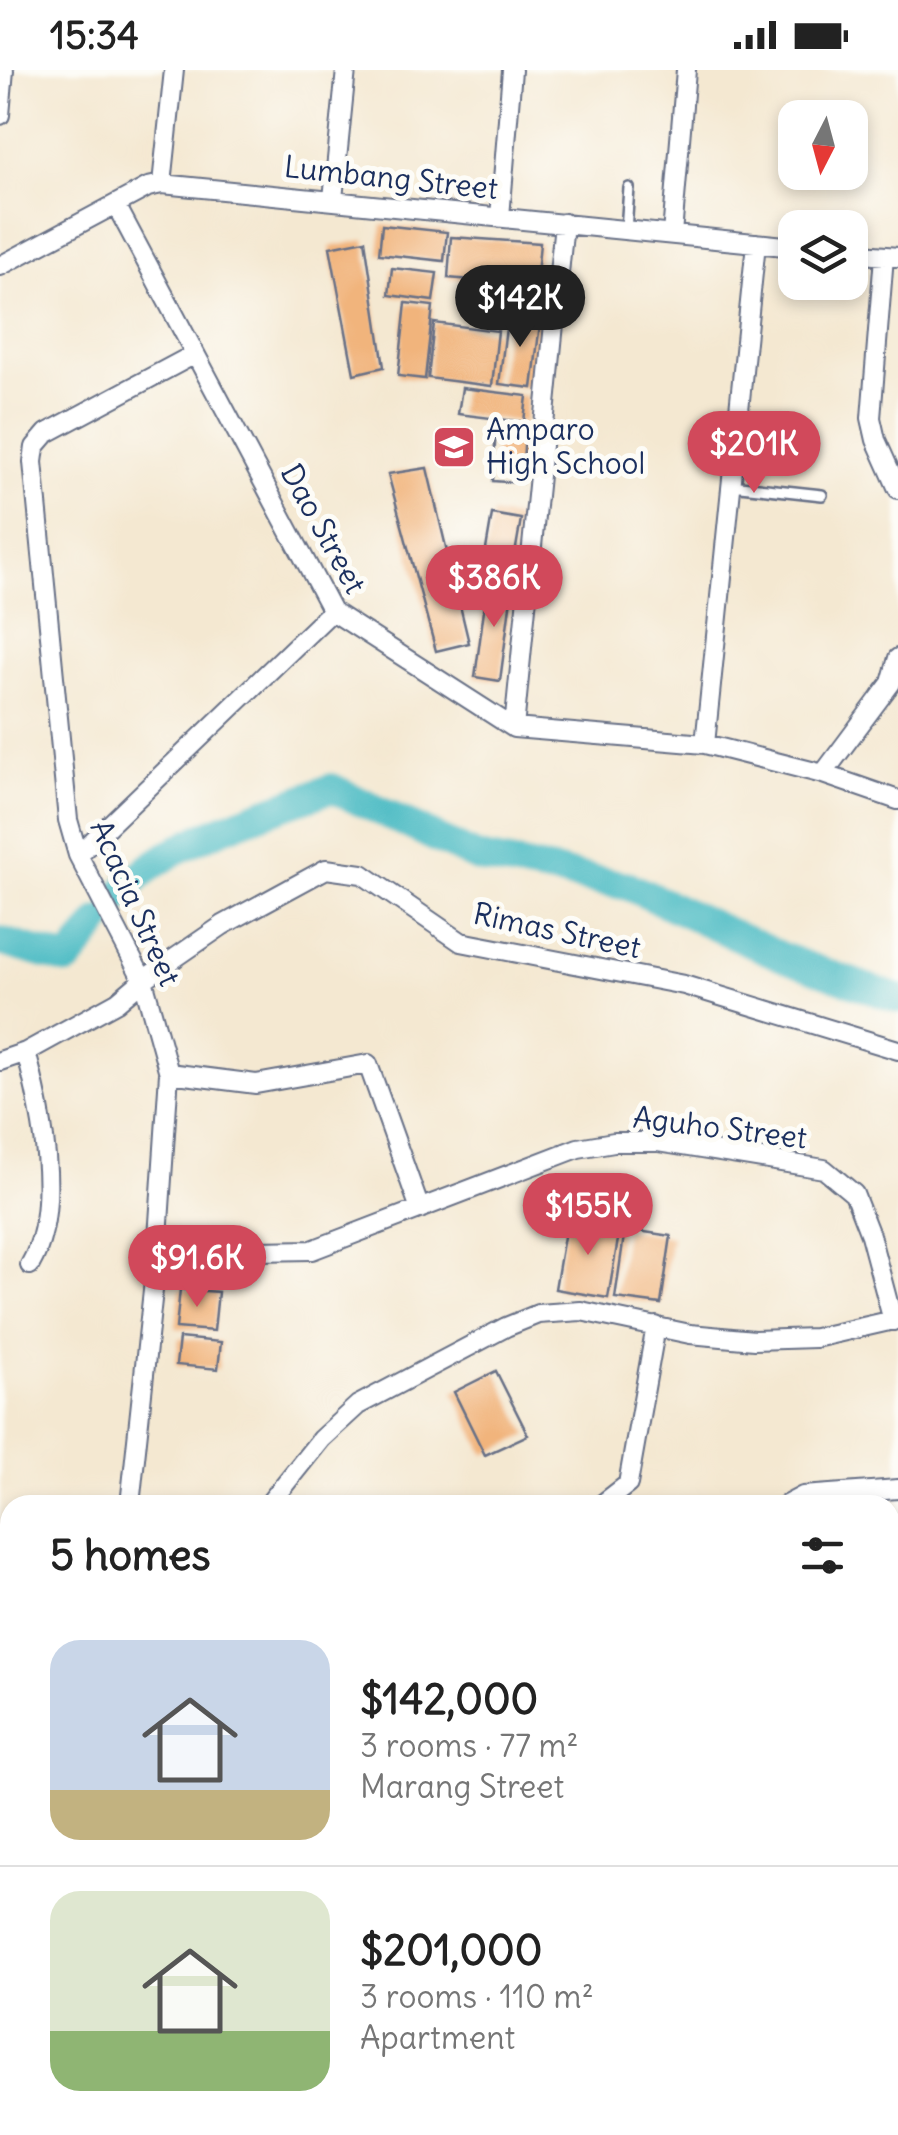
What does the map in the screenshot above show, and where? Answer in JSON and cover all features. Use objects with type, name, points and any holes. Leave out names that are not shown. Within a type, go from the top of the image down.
[{"type":"street","points":[[0,115],[4,70]]},
{"type":"street","points":[[162,184],[174,70]]},
{"type":"street","points":[[333,200],[346,70]]},
{"type":"street","points":[[500,217],[512,70]]},
{"type":"street","points":[[672,234],[686,70]]},
{"type":"street","name":"Lumbang Street","points":[[0,266],[148,187],[162,184],[778,245]]},
{"type":"street","name":"Dao Street","points":[[116,205],[332,611],[514,728],[705,744],[823,774],[898,800]]},
{"type":"street","points":[[514,728],[564,223]]},
{"type":"street","points":[[705,744],[756,243]]},
{"type":"street","points":[[891,257],[870,396],[876,440],[898,489]]},
{"type":"street","name":"Acacia Street","points":[[131,1495],[157,1252],[169,1073],[143,980],[78,856],[66,802],[33,462],[35,447],[47,434],[195,354]]},
{"type":"street","points":[[78,856],[332,611]]},
{"type":"street","points":[[823,774],[891,682],[898,658]]},
{"type":"street","name":"Rimas Street","points":[[0,1061],[26,1052],[117,1002],[223,926],[326,870],[362,874],[461,942],[684,985],[898,1050]]},
{"type":"street","points":[[26,1052],[37,1092],[47,1184],[46,1226],[30,1265]]},
{"type":"street","points":[[169,1073],[256,1084],[368,1064],[420,1209]]},
{"type":"street","name":"Aguho Street","points":[[157,1252],[312,1250],[578,1148],[614,1142],[658,1142],[824,1169],[854,1194],[896,1320]]},
{"type":"street","points":[[276,1495],[321,1440],[358,1405],[538,1314],[581,1310],[690,1334],[770,1339],[814,1338],[896,1320]]},
{"type":"street","points":[[614,1495],[628,1484],[656,1326]]},
{"type":"street","points":[[817,1495],[898,1489]]},
{"type":"lane","points":[[626,230],[629,188]]},
{"type":"lane","points":[[472,296],[556,304]]},
{"type":"lane","points":[[732,484],[822,494]]},
{"type":"building","points":[[382,225],[447,232],[444,261],[379,254]]},
{"type":"building","points":[[451,237],[540,243],[536,285],[448,278]]},
{"type":"building","points":[[365,240],[384,367],[354,374],[330,247]]},
{"type":"building","points":[[392,268],[437,273],[433,301],[389,295]]},
{"type":"building","points":[[406,303],[433,306],[425,379],[398,376]]},
{"type":"building","points":[[508,312],[541,316],[532,388],[499,384]]},
{"type":"building","points":[[434,323],[498,331],[492,386],[428,378]]},
{"type":"building","points":[[462,388],[527,396],[524,422],[458,414]]},
{"type":"building","points":[[496,426],[525,428],[522,483],[493,481]]},
{"type":"building","points":[[427,468],[469,643],[436,651],[388,474]]},
{"type":"building","points":[[492,514],[521,519],[511,577],[482,573]]},
{"type":"building","points":[[488,580],[513,583],[500,681],[475,677]]},
{"type":"building","points":[[567,1219],[620,1228],[608,1298],[555,1289]]},
{"type":"building","points":[[625,1229],[671,1236],[661,1304],[615,1298]]},
{"type":"building","points":[[180,1289],[218,1292],[214,1331],[176,1328]]},
{"type":"building","points":[[179,1338],[221,1342],[218,1369],[176,1365]]},
{"type":"building","points":[[496,1371],[528,1435],[485,1455],[454,1392]]},
{"type":"waterway","points":[[115,901],[158,861],[185,846],[332,788],[478,858],[628,886],[782,957],[898,999]]},
{"type":"waterway","points":[[0,941],[69,961],[100,921]]},
{"type":"place","name":"Amparo High School","points":[[454,447]]}]
